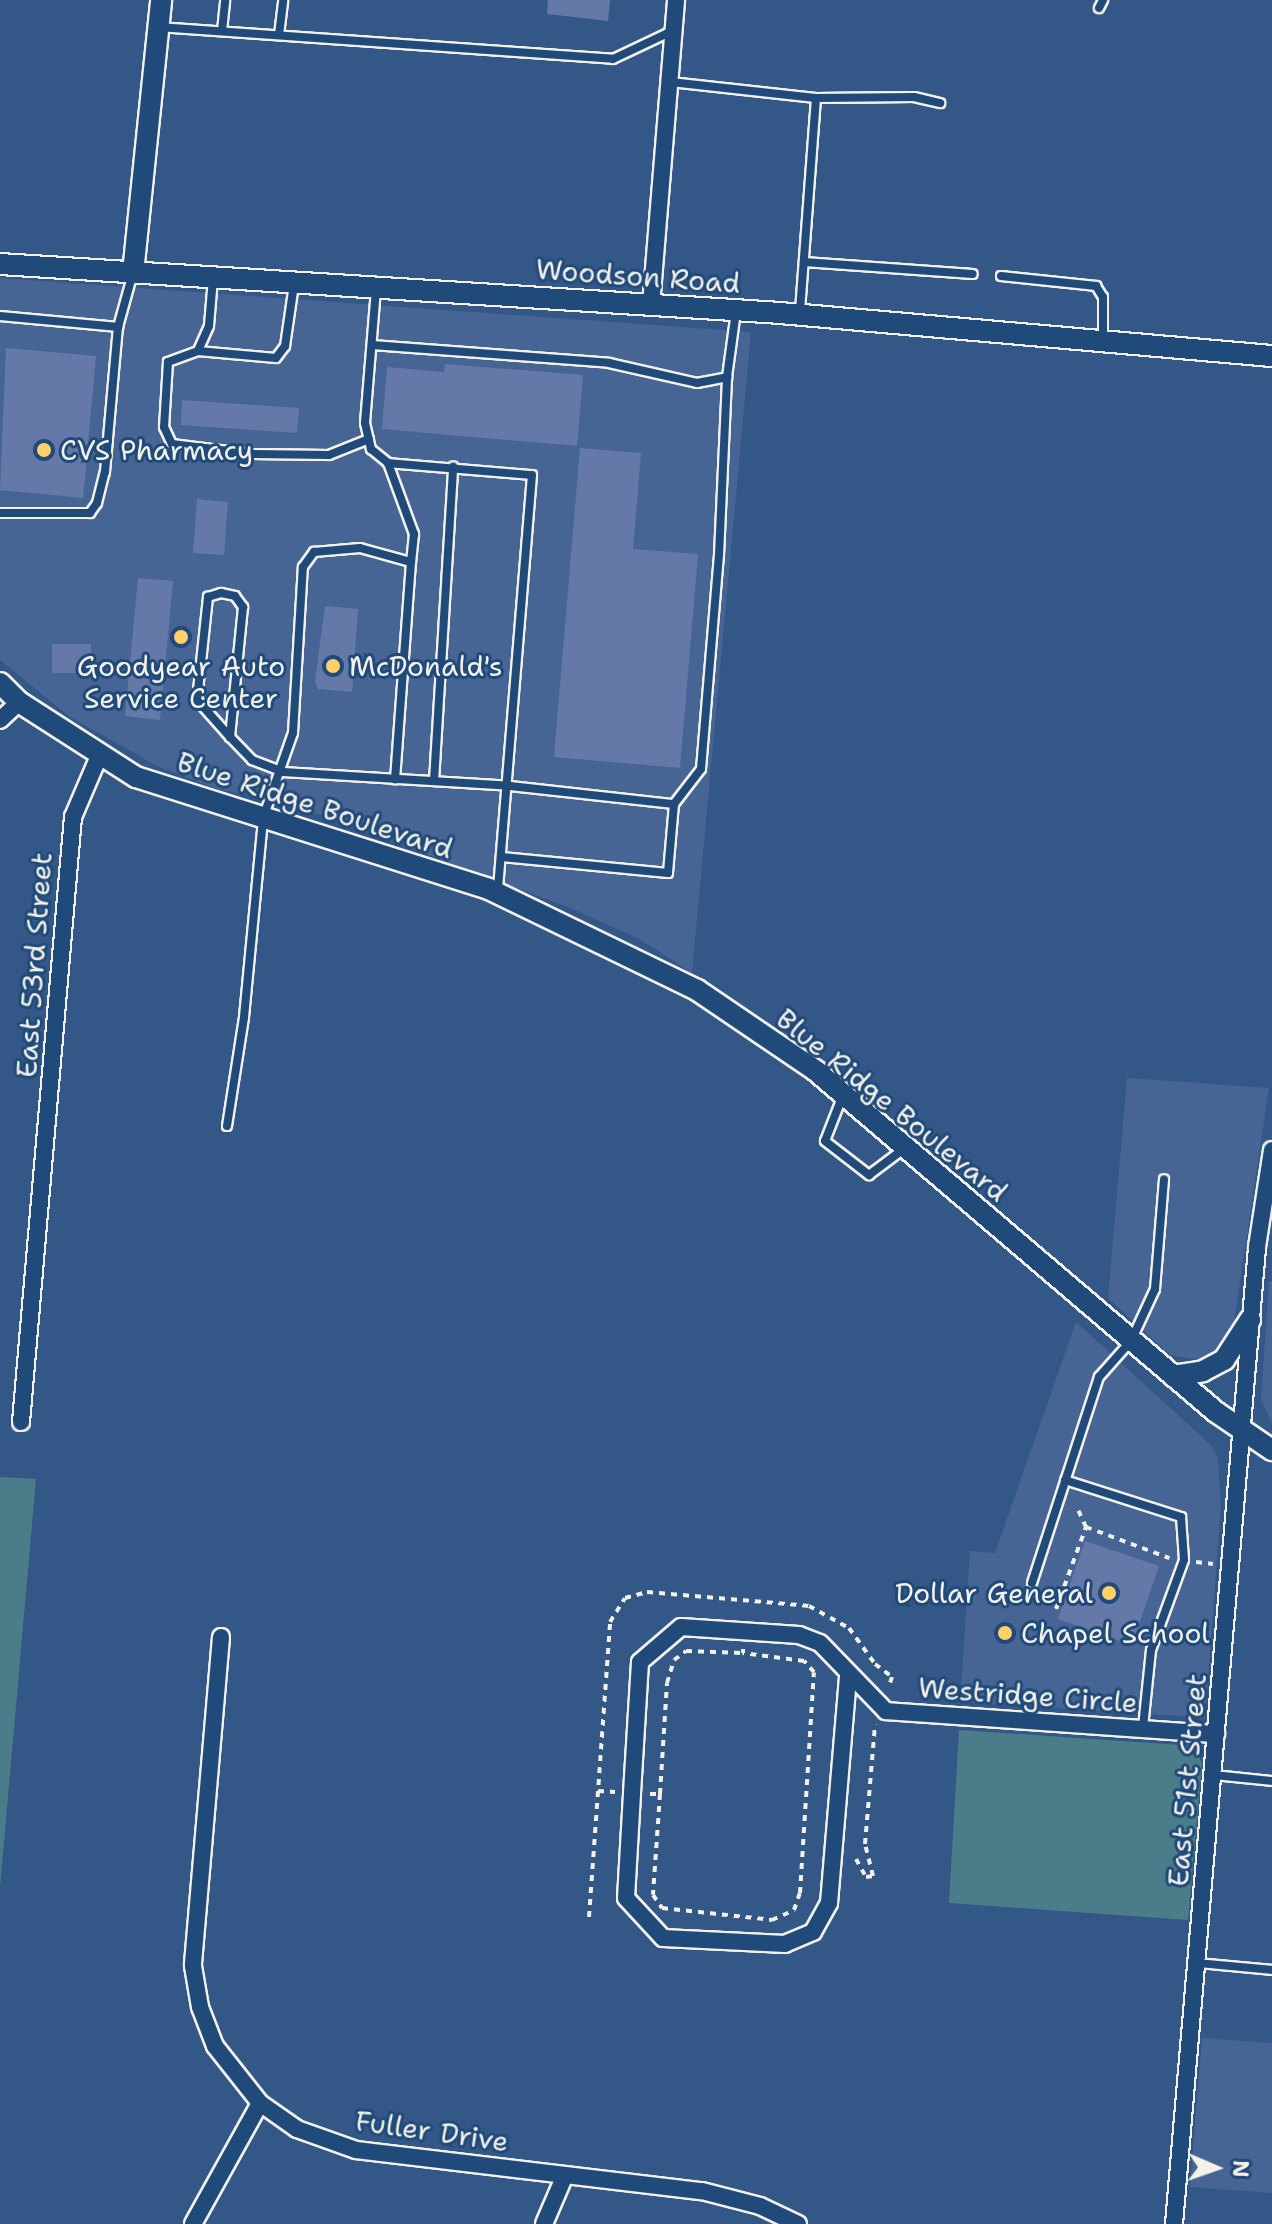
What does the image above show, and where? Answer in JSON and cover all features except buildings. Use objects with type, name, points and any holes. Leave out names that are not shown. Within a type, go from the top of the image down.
[{"type":"street","points":[[133,273],[161,0]]},
{"type":"street","points":[[651,305],[676,0]]},
{"type":"street","name":"Woodson Road","points":[[0,264],[736,310],[1272,356]]},
{"type":"street","name":"Blue Ridge Boulevard","points":[[0,683],[19,702],[136,777],[498,893],[697,990],[843,1095],[1240,1432],[1272,1450]]},
{"type":"street","points":[[0,720],[19,702]]},
{"type":"street","name":"East 53rd Street","points":[[21,1422],[73,817],[99,756]]},
{"type":"street","name":"East 51st Street","points":[[1174,2224],[1250,1320],[1272,1150]]},
{"type":"street","points":[[1173,1376],[1203,1371],[1224,1360],[1250,1320]]},
{"type":"street","name":"Westridge Circle","points":[[848,1677],[829,1903],[813,1932],[785,1944],[663,1938],[626,1898],[640,1662],[681,1627],[799,1635],[820,1643],[848,1677],[886,1711],[1216,1734]]},
{"type":"street","name":"Fuller Drive","points":[[221,1637],[193,1966],[200,2007],[215,2046],[260,2103],[297,2129],[356,2150],[702,2191],[760,2206],[798,2224]]},
{"type":"street","points":[[193,2224],[260,2103]]},
{"type":"street","points":[[544,2224],[565,2175]]},
{"type":"lane","points":[[222,31],[225,0]]},
{"type":"lane","points":[[279,35],[283,0]]},
{"type":"lane","points":[[158,27],[613,59],[673,31]]},
{"type":"lane","points":[[669,82],[816,98],[914,97],[940,103]]},
{"type":"lane","points":[[800,315],[816,98]]},
{"type":"lane","points":[[804,262],[973,274]]},
{"type":"lane","points":[[0,513],[90,513],[97,503],[105,472],[118,327],[133,273]]},
{"type":"lane","points":[[1001,276],[1096,286],[1103,297],[1103,341]]},
{"type":"lane","points":[[198,351],[209,326],[213,278]]},
{"type":"lane","points":[[294,283],[285,346],[276,358],[198,351],[168,362],[164,427],[172,444],[252,454],[329,455],[369,439]]},
{"type":"lane","points":[[376,288],[365,423],[371,449],[388,463],[414,534],[395,779]]},
{"type":"lane","points":[[502,857],[668,873],[674,804],[701,769],[719,555],[727,377],[736,310]]},
{"type":"lane","points":[[0,316],[118,327]]},
{"type":"lane","points":[[372,345],[609,363],[697,383],[727,377]]},
{"type":"lane","points":[[388,463],[532,475],[510,786],[498,893]]},
{"type":"lane","points":[[434,781],[453,467]]},
{"type":"lane","points":[[227,1126],[244,1017],[263,818],[283,772],[293,733],[303,567],[314,552],[360,548],[411,562]]},
{"type":"lane","points":[[230,737],[243,607],[235,596],[221,593],[208,597],[197,700],[230,737],[252,760],[283,772],[510,786],[674,804]]},
{"type":"lane","points":[[843,1095],[825,1141],[869,1175],[905,1148]]},
{"type":"lane","points":[[1032,1583],[1099,1377],[1131,1341],[1155,1289],[1164,1179]]},
{"type":"lane","points":[[1065,1480],[1181,1517],[1184,1560],[1151,1650],[1143,1729]]},
{"type":"lane","points":[[1213,1775],[1272,1781]]},
{"type":"lane","points":[[1198,1963],[1272,1970]]},
{"type":"path","points":[[1076,1506],[1086,1527],[1169,1558]]},
{"type":"path","points":[[1056,1609],[1086,1527]]},
{"type":"path","points":[[1193,1561],[1213,1564]]},
{"type":"path","points":[[589,1917],[609,1631],[618,1604],[632,1593],[800,1604],[833,1615],[892,1677],[890,1683]]},
{"type":"path","points":[[746,1610],[747,1600]]},
{"type":"path","points":[[743,1653],[744,1642]]},
{"type":"path","points":[[686,1651],[743,1653],[797,1659],[814,1672],[800,1893],[794,1910],[772,1920],[662,1908],[653,1895],[660,1794],[667,1683],[674,1660],[686,1651]]},
{"type":"path","points":[[856,1859],[866,1877],[873,1876],[865,1844],[877,1718]]},
{"type":"path","points":[[598,1791],[618,1793]]},
{"type":"path","points":[[640,1794],[660,1794]]},
{"type":"shaded area","points":[[0,278],[751,332],[692,973],[639,939],[573,909],[288,803],[218,789],[159,767],[70,717],[0,660]]},
{"type":"shaded area","points":[[1127,1078],[1269,1088],[1234,1321],[1218,1354],[1199,1360],[1170,1355],[1108,1298]]},
{"type":"shaded area","points":[[1269,1281],[1272,1281],[1272,1423],[1261,1400]]},
{"type":"shaded area","points":[[1076,1322],[1212,1446],[1218,1459],[1221,1505],[1206,1704],[1195,1717],[960,1702],[970,1551],[995,1553]]},
{"type":"shaded area","points":[[1202,2038],[1272,2043],[1272,2193],[1190,2187]]},
{"type":"green space","points":[[0,1477],[36,1479],[0,1887]]},
{"type":"green space","points":[[959,1730],[1195,1746],[1202,1764],[1188,1920],[949,1903]]},
{"type":"place","name":"CVS Pharmacy","points":[[44,450]]},
{"type":"place","name":"Goodyear Auto Service Center","points":[[181,637]]},
{"type":"place","name":"McDonald's","points":[[333,666]]},
{"type":"place","name":"Dollar General","points":[[1109,1593]]},
{"type":"place","name":"Chapel School","points":[[1005,1633]]}]
